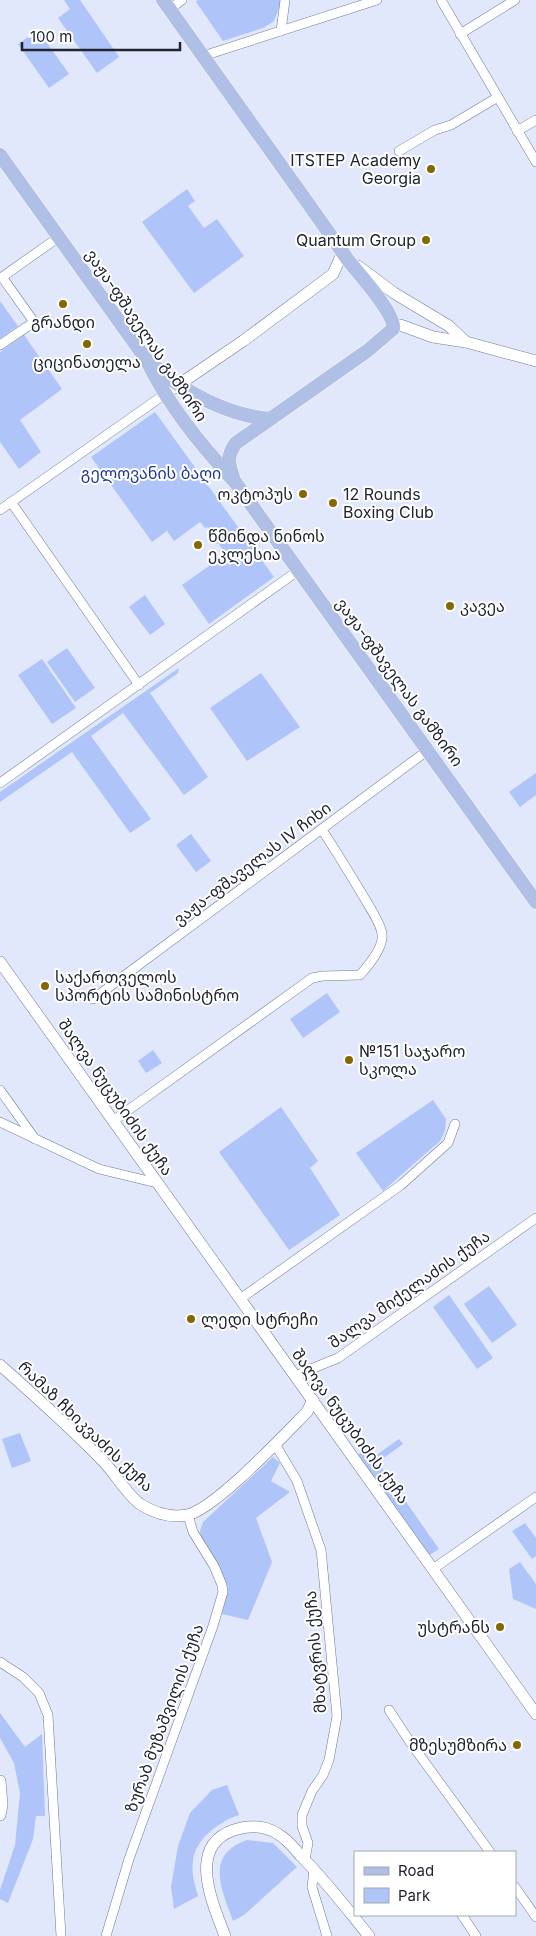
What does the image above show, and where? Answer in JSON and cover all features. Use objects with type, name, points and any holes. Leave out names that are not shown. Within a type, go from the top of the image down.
[{"type":"main road","points":[[167,4],[341,250],[391,316],[394,323],[393,329],[402,326],[433,337],[466,342],[536,361]]},
{"type":"main road","name":"ვაჟა-ფშაველას გამზირი","points":[[0,155],[146,359],[165,394],[200,444],[235,482],[536,902]]},
{"type":"main road","points":[[341,250],[364,271],[444,323],[466,342]]},
{"type":"main road","points":[[165,394],[243,341],[333,274],[341,256],[341,250]]},
{"type":"main road","name":"ვაჟა-ფშაველას გამზირი","points":[[235,482],[228,459],[236,443],[367,351],[393,329]]},
{"type":"main road","points":[[146,359],[178,386],[206,400],[248,416],[271,419]]},
{"type":"main road","name":"შალვა ნუცუბიძის ქუჩა","points":[[0,962],[536,1714]]},
{"type":"main road","name":"რამაზ ჩხიკვაძის ქუჩა","points":[[0,1365],[49,1408],[104,1462],[138,1502],[154,1512],[174,1516],[188,1515],[210,1504],[307,1412],[313,1400]]},
{"type":"main road","points":[[0,1781],[2,1805],[0,1815]]},
{"type":"main road","points":[[226,1936],[210,1894],[206,1876],[208,1854],[214,1845],[230,1832],[250,1826],[262,1827],[279,1834],[314,1870],[370,1936]]},
{"type":"street","points":[[167,4],[182,0]]},
{"type":"street","points":[[281,31],[284,0]]},
{"type":"street","points":[[203,56],[377,0]]},
{"type":"street","points":[[440,0],[536,162]]},
{"type":"street","points":[[460,34],[515,0]]},
{"type":"street","points":[[399,151],[435,130],[451,125],[498,97]]},
{"type":"street","points":[[517,130],[536,120]]},
{"type":"street","points":[[0,346],[34,322],[2,277],[59,237]]},
{"type":"street","points":[[0,510],[165,394]]},
{"type":"street","points":[[11,502],[139,685]]},
{"type":"street","points":[[0,783],[299,570]]},
{"type":"street","name":"ვაჟა-ფშაველას IV ჩიხი","points":[[93,999],[428,750]]},
{"type":"street","points":[[113,1121],[312,978],[360,975],[380,945],[382,934],[368,905],[322,830]]},
{"type":"street","points":[[0,1090],[36,1140]]},
{"type":"street","points":[[0,1122],[99,1169],[157,1183]]},
{"type":"street","points":[[240,1299],[401,1185],[448,1143],[455,1124]]},
{"type":"street","name":"შალვა მიქელაძის ქუჩა","points":[[295,1377],[306,1370],[338,1358],[536,1218]]},
{"type":"street","name":"მხატვრის ქუჩა","points":[[275,1444],[297,1481],[321,1550],[337,1716],[329,1760],[302,1815],[302,1826],[308,1843],[305,1860]]},
{"type":"street","points":[[433,1569],[536,1497]]},
{"type":"street","name":"ზურაბ მუზაშვილის ქუჩა","points":[[106,1936],[129,1859],[213,1626],[223,1592],[214,1566],[193,1532],[188,1515]]},
{"type":"street","points":[[0,1662],[23,1677],[39,1692],[48,1715],[48,1745],[61,1936]]},
{"type":"street","points":[[390,1710],[410,1742],[489,1851]]},
{"type":"street","points":[[314,1870],[312,1887],[327,1936]]},
{"type":"street","points":[[516,1888],[536,1917]]},
{"type":"street","points":[[463,1916],[476,1936]]},
{"type":"green space","points":[[64,0],[80,0],[119,57],[97,73],[58,18],[70,9]]},
{"type":"green space","points":[[198,0],[282,0],[274,21],[263,28],[223,41],[196,2]]},
{"type":"green space","points":[[38,30],[69,74],[49,88],[18,44]]},
{"type":"green space","points":[[187,189],[195,201],[188,206],[204,228],[217,219],[244,256],[194,293],[142,222]]},
{"type":"green space","points":[[0,301],[18,326],[0,339]]},
{"type":"green space","points":[[24,335],[62,389],[20,420],[41,452],[19,469],[0,442],[0,352]]},
{"type":"green space","name":"გელოვანის ბაღი","points":[[155,412],[274,577],[209,624],[182,585],[226,554],[218,543],[216,544],[213,540],[215,538],[207,527],[205,528],[200,522],[174,541],[167,531],[152,542],[91,457]]},
{"type":"green space","points":[[145,595],[165,624],[150,635],[129,607]]},
{"type":"green space","points":[[67,648],[95,688],[75,702],[47,662]]},
{"type":"green space","points":[[42,659],[76,708],[52,724],[18,675]]},
{"type":"green space","points":[[179,668],[178,673],[150,693],[208,777],[184,795],[123,713],[91,736],[151,819],[130,833],[72,752],[0,802],[0,792]]},
{"type":"green space","points":[[261,673],[300,727],[247,761],[210,708]]},
{"type":"green space","points":[[536,773],[536,795],[520,807],[509,792]]},
{"type":"green space","points":[[191,834],[211,861],[196,872],[176,845]]},
{"type":"green space","points":[[327,993],[340,1012],[303,1038],[290,1019]]},
{"type":"green space","points":[[153,1050],[162,1063],[146,1073],[138,1061]]},
{"type":"green space","points":[[433,1100],[446,1119],[445,1131],[440,1141],[383,1191],[356,1153]]},
{"type":"green space","points":[[281,1107],[318,1161],[310,1168],[340,1215],[289,1250],[219,1152]]},
{"type":"green space","points":[[489,1286],[517,1325],[492,1343],[464,1304]]},
{"type":"green space","points":[[449,1295],[493,1358],[477,1369],[433,1307]]},
{"type":"green space","points":[[20,1433],[31,1461],[12,1468],[2,1439]]},
{"type":"green space","points":[[399,1439],[403,1444],[378,1462],[439,1549],[428,1556],[358,1455],[368,1447],[375,1456]]},
{"type":"green space","points":[[273,1457],[280,1463],[271,1481],[290,1492],[256,1518],[272,1562],[248,1620],[222,1614],[228,1587],[219,1566],[201,1541],[200,1531],[203,1522]]},
{"type":"green space","points":[[525,1523],[536,1538],[536,1556],[532,1559],[512,1531]]},
{"type":"green space","points":[[520,1562],[536,1584],[536,1609],[513,1599],[509,1569]]},
{"type":"green space","points":[[0,1713],[25,1747],[42,1734],[45,1816],[36,1816],[33,1839],[8,1903],[0,1899],[0,1890],[15,1845],[20,1793],[14,1763],[0,1738]]},
{"type":"green space","points":[[227,1785],[239,1815],[217,1826],[198,1845],[193,1865],[198,1896],[174,1909],[171,1887],[178,1846],[190,1813],[212,1790]]},
{"type":"green space","points":[[247,1840],[273,1843],[297,1867],[244,1915],[233,1921],[221,1886],[221,1864],[225,1855],[234,1847]]},
{"type":"place","name":"ITSTEP Academy Georgia","points":[[431,169]]},
{"type":"place","name":"Quantum Group","points":[[426,240]]},
{"type":"place","name":"გრანდი","points":[[63,304]]},
{"type":"place","name":"ციცინათელა","points":[[87,344]]},
{"type":"place","name":"ოკტოპუს","points":[[303,494]]},
{"type":"place","name":"12 Rounds Boxing Club","points":[[333,503]]},
{"type":"place","name":"წმინდა ნინოს ეკლესია","points":[[198,545]]},
{"type":"place","name":"კავეა","points":[[450,606]]},
{"type":"place","name":"საქართველოს სპორტის სამინისტრო","points":[[45,986]]},
{"type":"place","name":"№151 საჯარო სკოლა","points":[[349,1060]]},
{"type":"place","name":"ლედი სტრეჩი","points":[[191,1319]]},
{"type":"place","name":"უსტრანს","points":[[500,1627]]},
{"type":"place","name":"მზესუმზირა","points":[[517,1745]]}]
